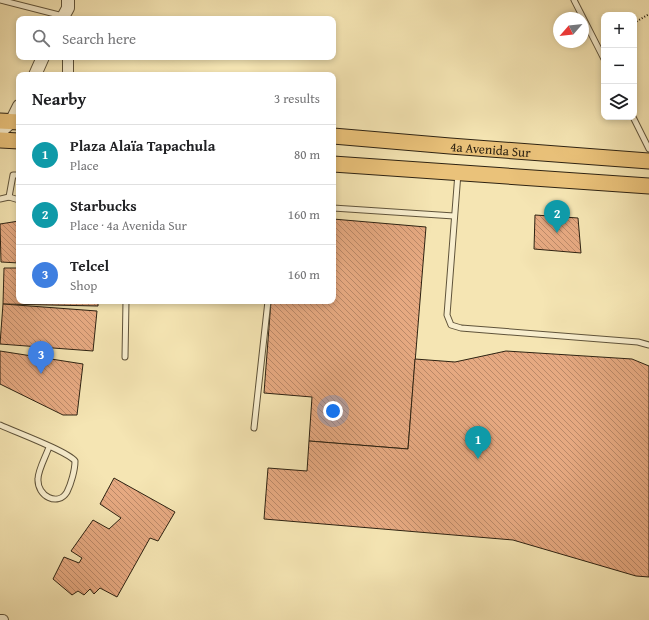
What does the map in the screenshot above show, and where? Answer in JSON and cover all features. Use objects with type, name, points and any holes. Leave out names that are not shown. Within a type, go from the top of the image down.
[{"type":"main road","name":"4a Avenida Sur","points":[[336,136],[649,161]]},
{"type":"main road","name":"4a Avenida Sur","points":[[336,164],[649,186]]},
{"type":"street","points":[[36,72],[42,60]]},
{"type":"street","points":[[68,60],[68,72]]},
{"type":"street","points":[[10,140],[10,122],[16,111]]},
{"type":"lane","points":[[0,0],[66,12]]},
{"type":"lane","points":[[574,0],[601,52]]},
{"type":"lane","points":[[634,120],[649,149]]},
{"type":"lane","points":[[458,172],[447,315],[451,325],[461,328],[638,342],[649,345]]},
{"type":"lane","points":[[9,197],[13,175],[16,175]]},
{"type":"lane","points":[[0,199],[9,197],[16,199]]},
{"type":"lane","points":[[336,208],[454,216]]},
{"type":"lane","points":[[125,357],[126,304]]},
{"type":"lane","points":[[254,428],[268,304]]},
{"type":"lane","points":[[0,425],[72,457],[75,461],[75,469],[67,492],[60,497],[52,499],[44,496],[38,487],[38,478],[49,447]]},
{"type":"path","points":[[637,21],[649,14]]},
{"type":"building","points":[[535,215],[578,218],[581,253],[534,249]]},
{"type":"building","points":[[336,219],[426,227],[408,449],[309,441],[312,397],[264,393],[271,304],[336,304]]},
{"type":"building","points":[[16,221],[16,263],[1,262],[0,224]]},
{"type":"building","points":[[4,268],[16,268],[16,304],[98,304],[98,306],[3,304]]},
{"type":"building","points":[[3,304],[97,311],[93,351],[0,344]]},
{"type":"building","points":[[0,351],[83,364],[77,415],[63,415],[0,384]]},
{"type":"building","points":[[506,351],[632,359],[649,366],[649,577],[636,576],[513,540],[264,519],[268,468],[307,471],[309,441],[408,449],[415,359],[455,362]]},
{"type":"building","points":[[114,478],[175,512],[158,541],[150,538],[117,597],[100,588],[94,594],[90,589],[84,595],[78,591],[72,595],[53,579],[64,557],[79,563],[82,558],[71,551],[93,520],[109,529],[121,518],[100,504]]},
{"type":"place","name":"Starbucks","points":[[557,233]]},
{"type":"place","name":"Telcel","points":[[41,374]]},
{"type":"place","name":"Plaza Alaïa Tapachula","points":[[478,459]]}]
